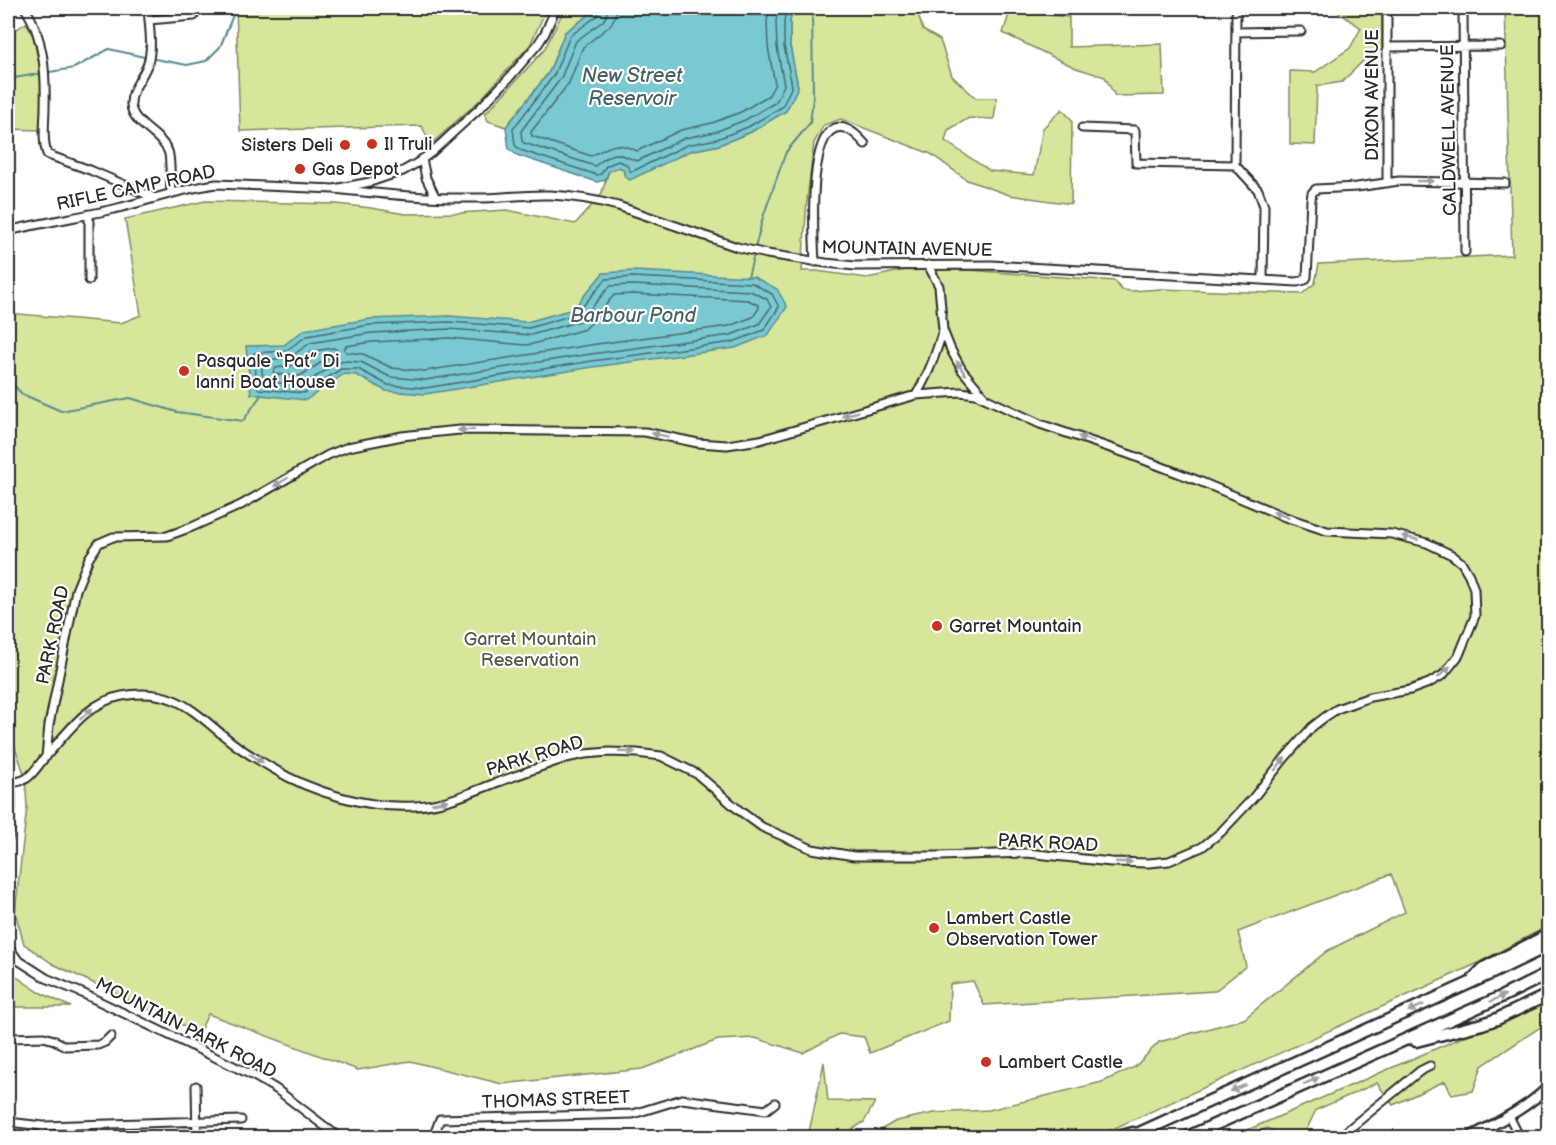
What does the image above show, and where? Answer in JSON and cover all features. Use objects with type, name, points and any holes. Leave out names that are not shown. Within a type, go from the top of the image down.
[{"type":"highway","points":[[1469,984],[1484,968],[1548,935]]},
{"type":"highway","points":[[1128,1137],[1469,984],[1548,946]]},
{"type":"highway","points":[[1185,1137],[1198,1134],[1548,974]]},
{"type":"highway","points":[[1387,1047],[1482,1024],[1548,995]]},
{"type":"highway","points":[[1115,1137],[1145,1130]]},
{"type":"main road","points":[[1468,1137],[1509,1116],[1537,1098],[1548,1086]]},
{"type":"street","points":[[25,8],[35,26],[44,60],[45,149],[47,154],[156,198]]},
{"type":"street","points":[[148,8],[151,50],[148,63],[133,93],[131,105],[134,115],[168,150],[171,192]]},
{"type":"street","points":[[149,20],[194,16],[194,8]]},
{"type":"street","name":"RIFLE CAMP ROAD","points":[[8,231],[114,209],[171,192],[218,184],[334,189],[370,182],[403,171],[422,159],[481,107],[529,57],[545,33],[556,8]]},
{"type":"street","name":"DIXON AVENUE","points":[[1387,8],[1387,183]]},
{"type":"street","name":"CALDWELL AVENUE","points":[[1463,8],[1465,252]]},
{"type":"street","points":[[1236,14],[1236,165],[1258,190],[1264,206],[1263,280]]},
{"type":"street","points":[[1236,32],[1300,31]]},
{"type":"street","points":[[1387,47],[1501,46]]},
{"type":"street","points":[[815,262],[813,208],[821,146],[829,132],[837,128],[848,129],[866,144]]},
{"type":"street","points":[[1083,128],[1135,130],[1136,163],[1236,165]]},
{"type":"street","points":[[422,159],[426,178],[435,196]]},
{"type":"street","points":[[1387,183],[1399,181],[1505,183]]},
{"type":"street","name":"MOUNTAIN AVENUE","points":[[334,189],[399,195],[476,198],[551,195],[603,202],[737,247],[815,262],[855,266],[991,265],[1297,282],[1307,277],[1311,200],[1314,190],[1387,183]]},
{"type":"street","points":[[89,214],[89,280]]},
{"type":"street","name":"PARK ROAD","points":[[928,265],[939,286],[943,330],[951,350],[962,370],[988,400]]},
{"type":"street","name":"PARK ROAD","points":[[916,395],[935,359],[943,330]]},
{"type":"street","name":"PARK ROAD","points":[[9,781],[27,778],[93,707],[118,696],[153,694],[181,702],[198,713],[237,746],[272,769],[297,782],[348,799],[414,806],[445,803],[566,758],[609,752],[637,753],[661,756],[698,774],[740,811],[762,826],[812,849],[854,856],[1027,854],[1111,862],[1169,861],[1202,847],[1221,832],[1253,798],[1312,727],[1325,717],[1337,709],[1370,697],[1410,690],[1443,675],[1459,655],[1475,616],[1474,589],[1462,563],[1443,550],[1414,538],[1392,534],[1327,531],[1285,517],[1131,455],[1040,424],[976,394],[960,392],[916,395],[760,440],[727,445],[698,443],[645,432],[460,430],[402,436],[348,447],[328,455],[241,505],[167,536],[114,537],[99,543],[89,558],[76,590],[48,735],[46,757]]},
{"type":"street","points":[[48,735],[52,740],[65,735]]},
{"type":"street","points":[[8,838],[12,805],[9,781]]},
{"type":"street","points":[[8,946],[11,958]]},
{"type":"street","name":"MOUNTAIN PARK ROAD","points":[[11,958],[46,978],[254,1076],[276,1089],[340,1137]]},
{"type":"street","points":[[8,1038],[44,1037],[65,1046],[76,1046],[98,1045],[111,1036]]},
{"type":"street","points":[[1338,1137],[1420,1071],[1430,1066]]},
{"type":"street","points":[[196,1086],[197,1137]]},
{"type":"street","name":"THOMAS STREET","points":[[434,1137],[440,1119],[633,1114],[682,1099],[766,1110],[775,1103]]},
{"type":"street","points":[[1509,1116],[1520,1137]]},
{"type":"street","points":[[8,1122],[43,1126],[242,1120]]},
{"type":"street","points":[[43,1126],[43,1137]]},
{"type":"green space","points":[[236,8],[547,8],[530,45],[481,99],[430,145],[422,126],[240,131]]},
{"type":"green space","points":[[565,8],[595,8],[593,12],[565,32],[549,72],[506,127],[488,121],[485,114],[544,50]]},
{"type":"green space","name":"Garret Mountain Reservation","points":[[792,8],[916,8],[923,30],[940,40],[952,76],[976,98],[997,98],[994,119],[969,118],[948,130],[945,141],[990,171],[1034,175],[1043,128],[1062,109],[1072,120],[1071,204],[1009,195],[967,180],[931,154],[841,119],[824,125],[814,143],[802,271],[867,278],[910,269],[954,269],[1115,281],[1122,290],[1132,291],[1161,289],[1302,294],[1315,283],[1319,264],[1512,255],[1505,8],[1548,8],[1548,926],[1474,965],[1095,1137],[868,1137],[896,1121],[934,1113],[989,1110],[1102,1082],[1135,1067],[1159,1042],[1244,1019],[1327,951],[1405,912],[1391,874],[1238,932],[1246,966],[1215,991],[984,1005],[973,981],[950,984],[949,1021],[870,1053],[864,1037],[839,1034],[803,1053],[755,1038],[718,1040],[642,1069],[502,1084],[410,1061],[358,1070],[208,1014],[199,1033],[53,964],[24,944],[15,912],[27,807],[25,776],[8,728],[8,313],[121,323],[141,315],[125,219],[205,201],[337,204],[405,214],[507,210],[575,224],[601,195],[609,171],[618,167],[623,169],[625,177],[690,151],[719,145],[751,132],[786,111],[798,87],[790,46]]},
{"type":"green space","points":[[1330,8],[1382,8],[1382,50],[1369,55],[1342,82],[1317,86],[1315,145],[1290,144],[1290,71],[1315,72],[1350,48],[1361,28]]},
{"type":"green space","points":[[1010,11],[1069,17],[1069,47],[1162,44],[1164,95],[1115,96],[1105,77],[1076,68],[1003,33]]},
{"type":"green space","points":[[26,23],[33,36],[42,77],[40,130],[8,129],[8,35]]},
{"type":"green space","points":[[8,971],[39,992],[71,1007],[8,1008]]},
{"type":"green space","points":[[1548,1000],[1548,1022],[1482,1066],[1473,1091],[1452,1095],[1445,1081],[1393,1105],[1377,1083],[1316,1110],[1303,1137],[1286,1137],[1267,1128],[1250,1137],[1229,1138],[1472,1033],[1482,1031]]},
{"type":"green space","points":[[824,1062],[828,1101],[875,1102],[864,1122],[840,1137],[808,1137]]},
{"type":"water","name":"New Street Reservoir","points":[[595,8],[792,8],[790,46],[798,87],[786,111],[751,132],[719,145],[690,151],[630,180],[625,177],[623,169],[619,167],[609,171],[605,180],[597,182],[517,155],[509,149],[506,127],[549,72],[565,32],[593,12]]},
{"type":"water","name":"Barbour Pond","points":[[633,271],[754,277],[777,289],[787,307],[768,335],[735,348],[593,367],[425,394],[386,391],[356,375],[344,374],[306,400],[251,394],[246,346],[284,345],[304,330],[370,319],[449,316],[527,322],[573,309],[603,273]]},
{"type":"waterway","points":[[155,59],[187,65],[206,61],[220,47],[236,8]]},
{"type":"waterway","points":[[755,248],[763,217],[786,152],[810,123],[813,98],[812,8]]},
{"type":"waterway","points":[[8,79],[74,68],[109,49],[144,57]]},
{"type":"waterway","points":[[748,277],[754,254]]},
{"type":"waterway","points":[[8,379],[22,394],[61,411],[130,398],[177,412],[243,421],[261,395]]},
{"type":"place","name":"Il Truli","points":[[372,144]]},
{"type":"place","name":"Sisters Deli","points":[[345,145]]},
{"type":"place","name":"Gas Depot","points":[[300,169]]},
{"type":"place","name":"Pasquale “Pat” Di lanni Boat House","points":[[184,371]]},
{"type":"place","name":"Garret Mountain","points":[[937,626]]},
{"type":"place","name":"Lambert Castle Observation Tower","points":[[934,928]]},
{"type":"place","name":"Lambert Castle","points":[[986,1062]]}]
